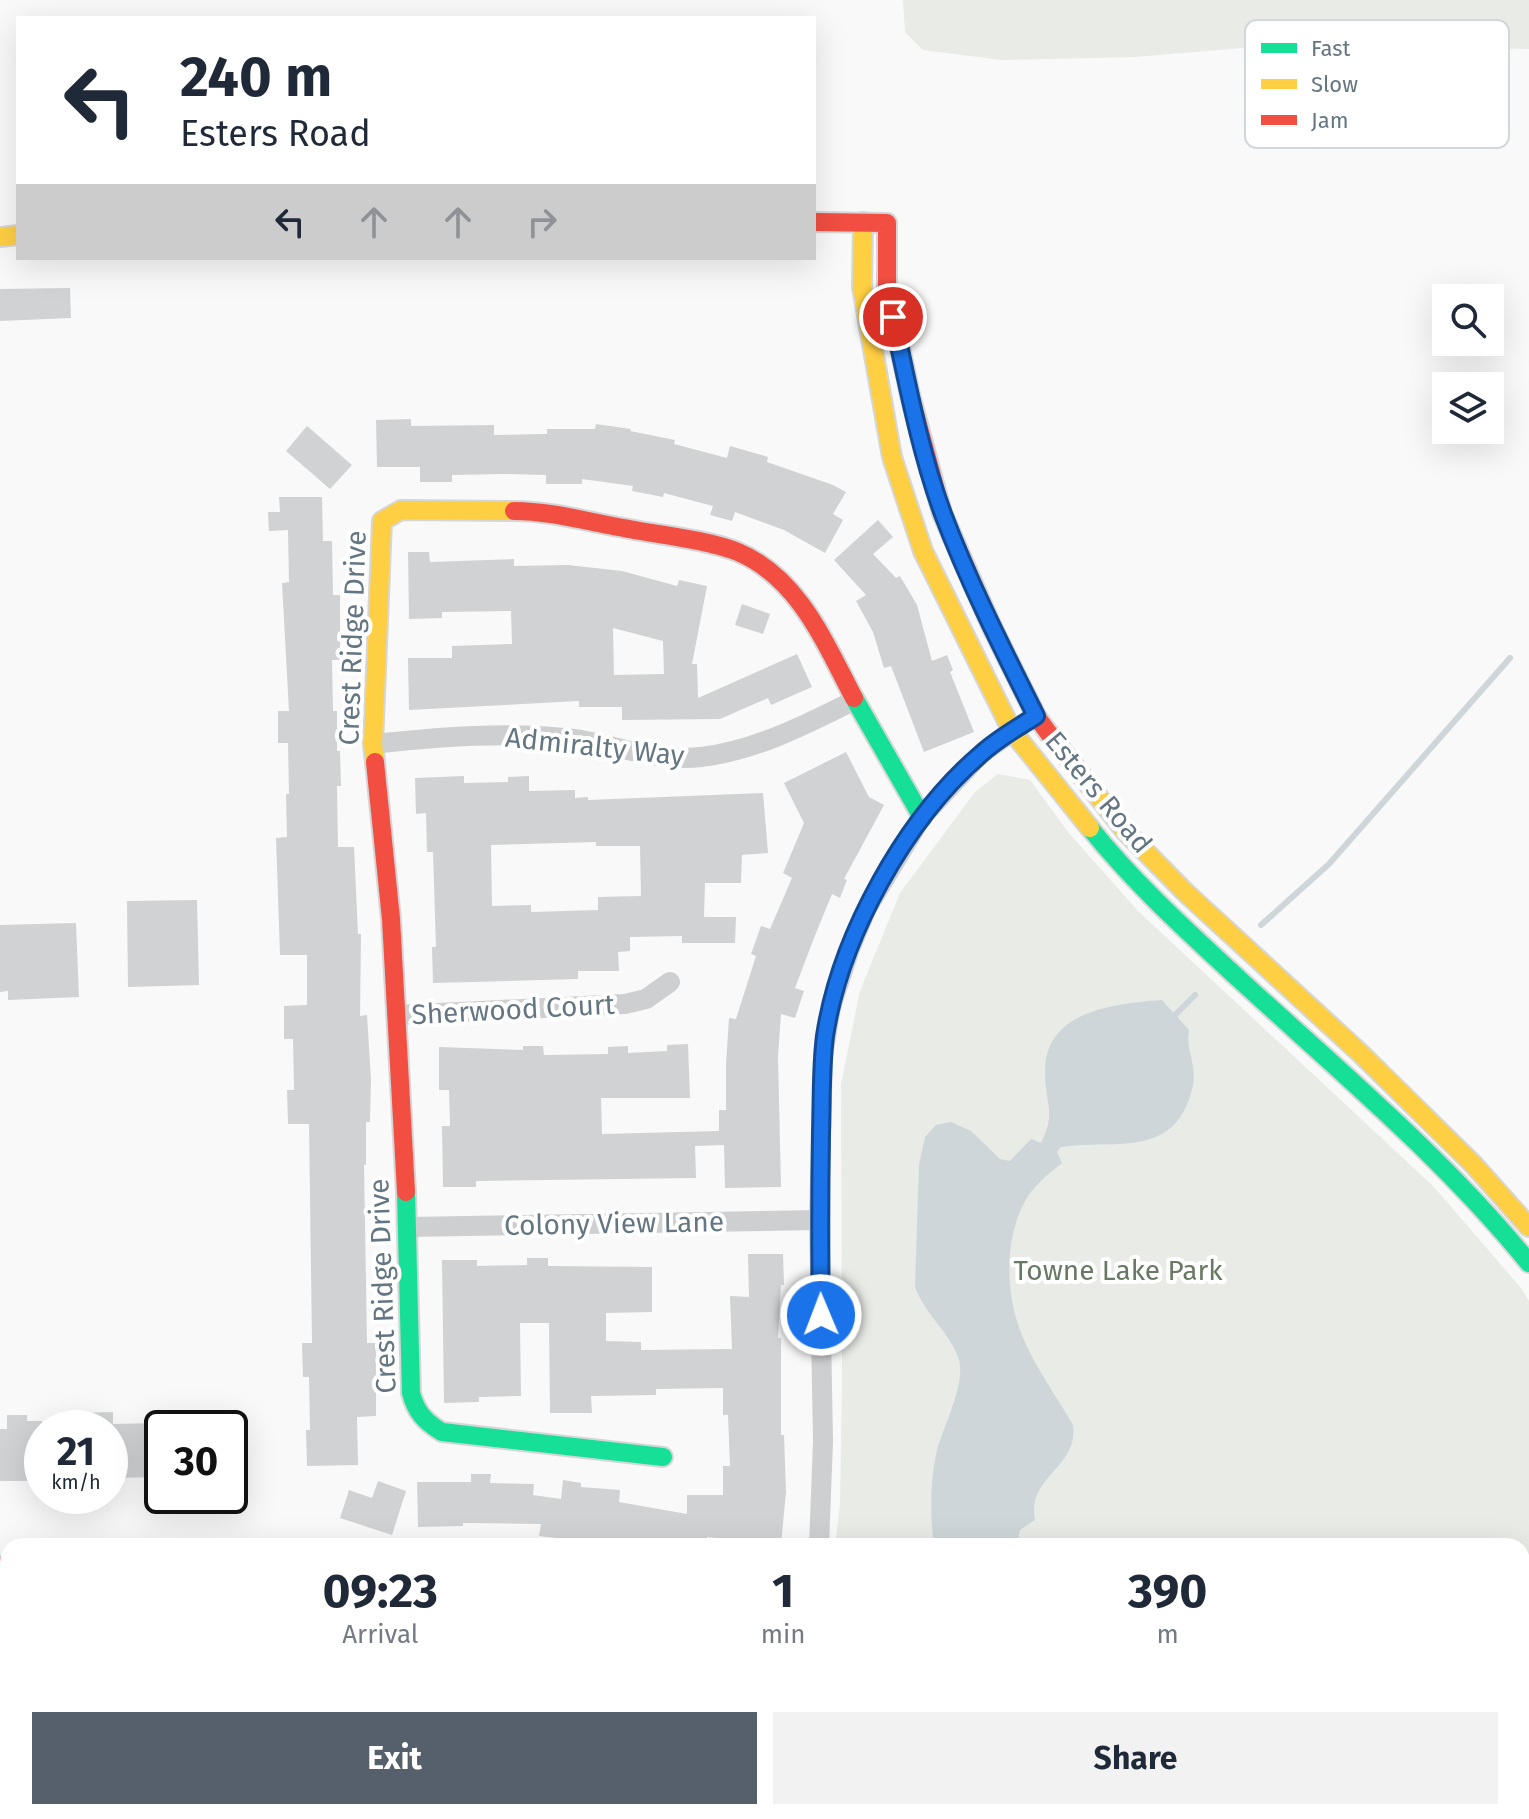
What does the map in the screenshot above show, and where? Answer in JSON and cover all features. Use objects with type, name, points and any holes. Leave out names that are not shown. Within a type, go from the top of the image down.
[{"type":"street","points":[[816,222],[863,222]]},
{"type":"street","name":"Esters Road","points":[[1529,1227],[1473,1164],[1359,1052],[1186,893],[1125,831],[1036,716],[991,625],[942,513],[910,395],[887,286],[887,223],[863,222],[862,287],[892,457],[923,551],[1012,731],[1106,848],[1167,913],[1405,1131],[1504,1232],[1529,1263]]},
{"type":"street","name":"Crest Ridge Drive","points":[[663,1457],[442,1432],[426,1424],[415,1410],[411,1393],[408,1227],[391,919],[373,744],[382,521],[401,510],[523,511],[670,536],[737,552],[770,571],[795,595],[817,627],[922,817]]},
{"type":"street","name":"Admiralty Way","points":[[373,744],[521,734],[577,740],[679,758],[701,757],[779,735],[855,700]]},
{"type":"street","points":[[819,1538],[823,1441],[819,1220],[823,1055],[831,1007],[867,908],[922,817],[981,754],[1036,716]]},
{"type":"street","name":"Sherwood Court","points":[[397,1015],[625,1004],[646,999],[670,982]]},
{"type":"street","name":"Colony View Lane","points":[[408,1227],[819,1220]]},
{"type":"green space","points":[[903,0],[1529,0],[1529,49],[1509,49],[1509,20],[1245,20],[1245,48],[1135,57],[1001,60],[923,50],[905,32]]},
{"type":"green space","name":"Towne Lake Park","points":[[998,774],[1030,780],[1068,832],[1138,911],[1434,1187],[1521,1288],[1529,1301],[1529,1538],[836,1538],[840,1504],[842,1383],[841,1084],[860,991],[900,893],[975,792]]},
{"type":"shaded area","points":[[1162,1000],[1189,1030],[1194,1078],[1185,1109],[1174,1125],[1142,1141],[1061,1147],[1057,1152],[1062,1163],[1027,1197],[1017,1219],[1010,1253],[1011,1290],[1018,1324],[1029,1351],[1073,1425],[1073,1440],[1068,1452],[1038,1493],[1034,1505],[1035,1520],[1020,1530],[1019,1538],[933,1538],[931,1500],[934,1466],[956,1394],[960,1370],[955,1351],[915,1287],[919,1165],[925,1137],[936,1125],[951,1122],[971,1131],[1000,1159],[1010,1161],[1031,1139],[1041,1143],[1049,1116],[1045,1076],[1047,1054],[1055,1037],[1068,1024],[1084,1015],[1123,1004]]},
{"type":"building","points":[[70,288],[71,318],[0,321],[0,289]]},
{"type":"building","points":[[411,419],[411,426],[494,425],[494,435],[547,434],[547,429],[595,429],[596,424],[675,440],[674,444],[727,458],[730,446],[768,457],[767,462],[846,492],[833,514],[843,520],[825,553],[784,530],[735,512],[732,521],[710,515],[713,506],[664,493],[663,497],[632,491],[633,486],[582,479],[582,484],[546,484],[546,475],[503,474],[452,475],[452,482],[420,482],[420,467],[377,467],[376,420]]},
{"type":"building","points":[[307,426],[352,465],[330,489],[286,451]]},
{"type":"building","points":[[279,497],[322,497],[323,541],[332,541],[333,595],[340,595],[340,660],[332,660],[333,711],[337,711],[337,751],[340,751],[338,847],[354,847],[358,934],[361,934],[360,1016],[367,1015],[371,1080],[370,1122],[366,1122],[364,1165],[367,1343],[376,1343],[376,1416],[357,1417],[358,1465],[307,1466],[309,1377],[303,1377],[302,1343],[312,1343],[309,1124],[288,1124],[287,1090],[294,1090],[293,1039],[284,1039],[284,1006],[307,1005],[307,955],[280,955],[276,838],[287,837],[286,794],[289,794],[288,743],[278,743],[278,711],[289,711],[282,583],[289,582],[288,530],[269,531],[268,512],[280,512]]},
{"type":"building","points":[[878,520],[893,537],[873,554],[896,578],[900,576],[917,605],[932,661],[947,655],[953,670],[950,672],[974,732],[924,752],[891,666],[884,668],[873,632],[856,601],[866,595],[834,560]]},
{"type":"building","points":[[408,552],[429,552],[430,562],[514,559],[514,566],[568,565],[622,571],[677,586],[679,580],[707,586],[692,664],[697,664],[698,698],[797,654],[812,687],[771,705],[768,698],[720,719],[622,720],[622,707],[579,707],[579,701],[409,710],[408,658],[452,658],[452,646],[512,644],[511,611],[442,612],[442,618],[409,619]],"holes":[[[613,628],[663,641],[664,674],[614,675]]]},
{"type":"building","points":[[742,604],[770,614],[763,634],[735,625]]},
{"type":"building","points":[[846,752],[869,797],[884,805],[844,879],[847,880],[840,898],[832,894],[795,988],[804,991],[795,1018],[781,1014],[778,1056],[781,1187],[725,1188],[724,1145],[695,1146],[696,1178],[476,1181],[476,1187],[443,1187],[442,1126],[450,1126],[449,1090],[439,1090],[439,1047],[523,1050],[523,1046],[543,1046],[544,1055],[608,1054],[608,1047],[628,1046],[628,1053],[667,1051],[667,1045],[688,1044],[690,1098],[601,1098],[602,1134],[719,1131],[719,1110],[726,1110],[729,1018],[736,1019],[756,956],[751,954],[761,926],[770,929],[792,878],[783,873],[804,823],[784,783]]},
{"type":"building","points":[[464,776],[464,783],[508,782],[508,777],[529,776],[529,791],[575,790],[575,798],[588,797],[588,800],[763,793],[768,853],[742,855],[741,883],[705,883],[704,917],[736,917],[735,943],[682,943],[682,936],[630,937],[630,951],[618,952],[619,971],[578,971],[578,979],[433,983],[432,947],[436,947],[433,852],[427,852],[426,813],[416,814],[415,778]],"holes":[[[596,842],[596,846],[640,846],[641,896],[598,897],[598,910],[531,912],[531,905],[492,906],[491,845]]]},
{"type":"building","points":[[197,900],[199,985],[128,987],[127,901]]},
{"type":"building","points":[[76,923],[79,997],[8,1000],[8,991],[0,992],[0,925]]},
{"type":"building","points":[[748,1254],[783,1254],[784,1285],[781,1285],[778,1338],[781,1338],[781,1435],[784,1435],[786,1492],[782,1538],[556,1538],[539,1536],[541,1524],[463,1523],[463,1526],[418,1527],[417,1482],[471,1482],[471,1474],[491,1474],[490,1483],[534,1484],[533,1495],[561,1499],[563,1480],[581,1483],[581,1487],[620,1490],[619,1502],[687,1514],[687,1495],[723,1495],[723,1466],[730,1466],[728,1415],[723,1415],[723,1388],[656,1389],[656,1395],[591,1396],[592,1413],[550,1413],[549,1323],[520,1323],[521,1396],[479,1397],[479,1402],[444,1403],[442,1260],[477,1260],[477,1266],[527,1265],[527,1258],[548,1258],[548,1266],[652,1267],[652,1312],[606,1313],[606,1341],[641,1342],[641,1350],[732,1349],[730,1296],[749,1297]]},
{"type":"building","points":[[7,1415],[24,1415],[24,1481],[0,1481],[0,1429],[7,1429]]},
{"type":"building","points":[[144,1423],[144,1477],[128,1478],[128,1424]]},
{"type":"building","points":[[378,1481],[406,1491],[392,1535],[340,1518],[349,1490],[372,1498]]},
{"type":"waterway","points":[[1261,925],[1329,864],[1510,658]]},
{"type":"waterway","points":[[1171,1019],[1195,995]]},
{"type":"traffic: fast","points":[[854,698],[922,817]]},
{"type":"traffic: fast","points":[[1090,828],[1181,925],[1426,1151],[1529,1263]]},
{"type":"traffic: fast","points":[[406,1192],[411,1393],[426,1420],[442,1432],[663,1457]]},
{"type":"traffic: slow","points":[[863,222],[862,287],[892,457],[923,551],[1012,731],[1090,828]]},
{"type":"traffic: slow","points":[[0,237],[16,235]]},
{"type":"traffic: slow","points":[[375,762],[373,744],[382,521],[401,510],[514,511]]},
{"type":"traffic: slow","points":[[1050,735],[1125,831],[1186,893],[1359,1052],[1473,1164],[1529,1227]]},
{"type":"traffic: jam","points":[[816,222],[887,223],[887,286],[910,395],[942,513],[991,625],[1036,716],[1050,735]]},
{"type":"traffic: jam","points":[[514,511],[557,515],[699,541],[738,552],[759,563],[778,578],[808,614],[854,698]]},
{"type":"traffic: jam","points":[[375,762],[391,919],[406,1192]]},
{"type":"route","points":[[821,1315],[819,1220],[823,1055],[831,1007],[850,949],[867,908],[922,817],[981,754],[1036,716],[991,625],[942,513],[910,395],[893,317]]}]
